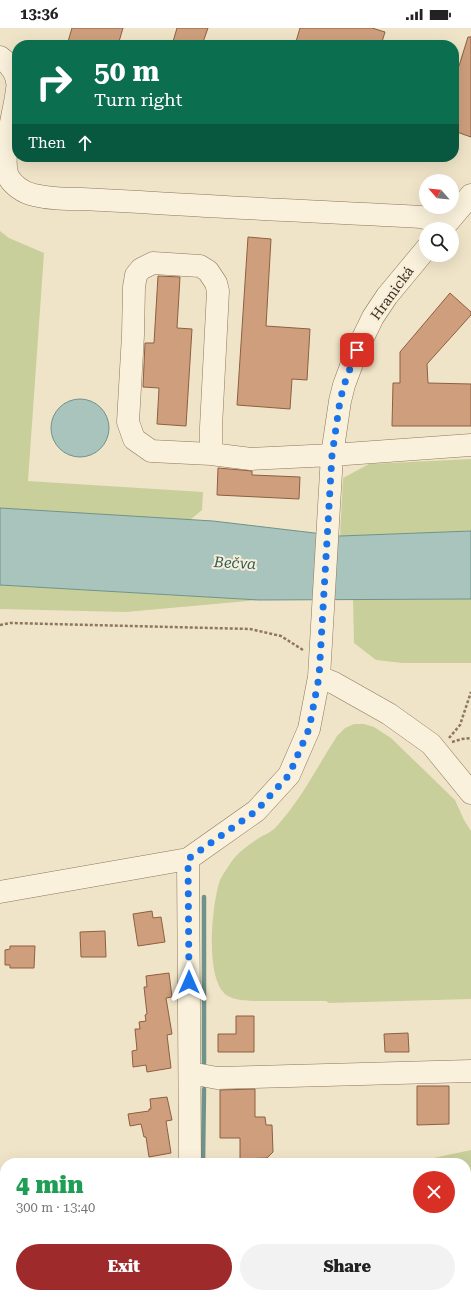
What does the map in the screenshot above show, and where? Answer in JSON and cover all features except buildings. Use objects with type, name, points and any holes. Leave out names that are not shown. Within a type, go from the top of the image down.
[{"type":"street","points":[[0,57],[12,69]]},
{"type":"street","points":[[12,117],[5,154],[5,165],[8,176],[14,184],[32,195],[53,198],[113,200],[224,208],[285,209],[421,217],[441,222]]},
{"type":"street","points":[[449,222],[469,201]]},
{"type":"street","name":"Hranická","points":[[188,859],[256,811],[289,775],[309,729],[320,660],[332,455],[340,401],[360,343],[379,307],[419,258]]},
{"type":"street","points":[[211,454],[218,290],[216,283],[208,271],[200,266],[153,263],[141,269],[136,275],[128,422],[134,439],[151,451],[211,454],[251,459],[471,445]]},
{"type":"street","points":[[320,660],[334,683],[438,744],[471,793]]},
{"type":"street","points":[[0,892],[188,859],[190,1158]]},
{"type":"street","points":[[190,1073],[217,1078],[471,1071]]},
{"type":"path","points":[[0,625],[10,623],[250,629],[281,636],[320,660]]},
{"type":"path","points":[[438,744],[460,725],[471,692]]},
{"type":"path","points":[[438,744],[471,738]]},
{"type":"green space","points":[[0,231],[9,238],[44,253],[28,481],[203,492],[202,510],[190,520],[0,508]]},
{"type":"green space","points":[[471,459],[471,531],[340,536],[343,478],[369,464]]},
{"type":"green space","points":[[0,585],[259,600],[126,612],[0,609]]},
{"type":"green space","points":[[471,599],[471,663],[402,663],[376,660],[354,643],[353,600]]},
{"type":"green space","points":[[354,724],[364,724],[374,727],[391,738],[455,800],[471,831],[471,999],[329,1003],[326,1001],[249,1001],[230,997],[221,990],[216,977],[213,961],[212,943],[214,906],[220,880],[230,863],[240,852],[258,838],[274,829],[285,817],[301,795],[337,736],[345,728]]},
{"type":"green space","points":[[471,1150],[471,1158],[433,1158]]},
{"type":"water","points":[[74,399],[86,399],[101,407],[109,422],[109,434],[101,449],[86,457],[74,457],[59,449],[51,434],[51,422],[59,407]]},
{"type":"water","name":"Bečva","points":[[0,508],[213,521],[340,536],[471,531],[471,599],[259,600],[0,585]]},
{"type":"waterway","points":[[204,897],[204,1063]]},
{"type":"waterway","points":[[203,1158],[204,1089]]},
{"type":"route","points":[[189,982],[188,859],[256,811],[289,775],[309,729],[319,677],[332,455],[340,401],[344,385],[357,350]]}]
